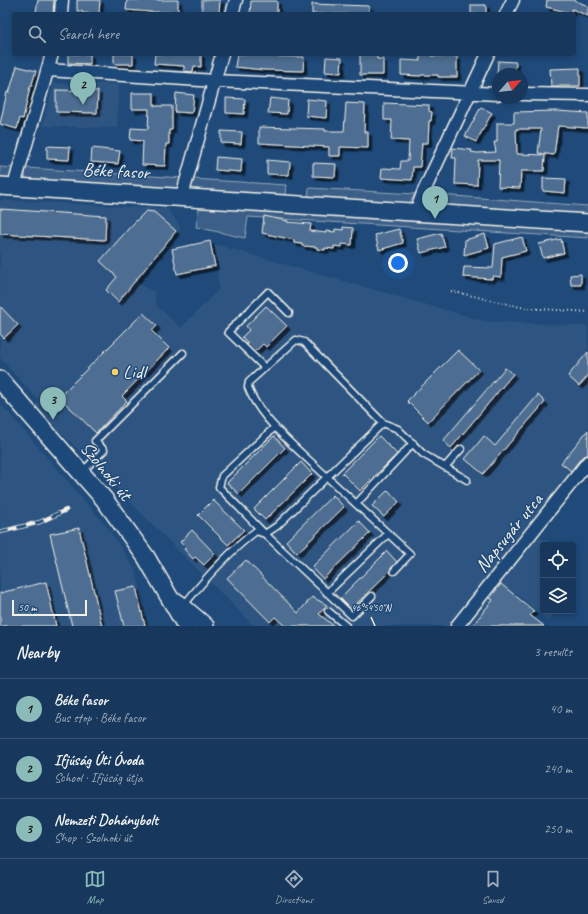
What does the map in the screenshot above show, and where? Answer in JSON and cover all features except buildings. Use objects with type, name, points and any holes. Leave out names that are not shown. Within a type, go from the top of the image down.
[{"type":"street","points":[[61,12],[62,0]]},
{"type":"street","points":[[233,12],[236,0]]},
{"type":"street","points":[[507,12],[513,0]]},
{"type":"street","points":[[7,186],[19,166],[52,56]]},
{"type":"street","points":[[182,196],[221,56]]},
{"type":"street","points":[[416,212],[423,193],[487,56]]},
{"type":"street","points":[[48,70],[215,81],[492,94]]},
{"type":"street","points":[[528,94],[587,93]]},
{"type":"street","name":"Béke fasor","points":[[7,186],[588,223]]},
{"type":"street","name":"Szolnoki út","points":[[0,380],[104,498],[146,557],[170,596]]},
{"type":"street","name":"Napsugár utca","points":[[457,626],[588,462]]},
{"type":"street","points":[[170,596],[205,626]]},
{"type":"street","points":[[170,596],[186,626]]},
{"type":"lane","points":[[265,368],[228,332],[268,292],[288,313]]},
{"type":"lane","points":[[394,571],[410,554],[275,427],[256,406],[248,387],[249,382],[292,342],[296,340],[304,342],[383,423],[398,429],[423,454],[468,480]]},
{"type":"lane","points":[[82,472],[104,450],[95,441],[183,352]]},
{"type":"lane","points":[[265,534],[277,526],[383,423]]},
{"type":"lane","points":[[275,427],[222,476],[219,487],[265,534],[352,616],[372,596]]},
{"type":"lane","points":[[356,504],[413,443]]},
{"type":"lane","points":[[445,467],[461,449]]},
{"type":"lane","points":[[183,607],[202,583],[244,540],[256,531],[265,534]]},
{"type":"lane","points":[[327,592],[388,534]]},
{"type":"lane","points":[[328,611],[346,626]]},
{"type":"path","points":[[451,291],[526,308],[588,312]]},
{"type":"shaded area","points":[[54,83],[119,84],[117,128],[42,126]]},
{"type":"shaded area","points":[[0,167],[16,168],[14,175],[10,178],[0,177]]},
{"type":"shaded area","points":[[26,168],[183,178],[179,189],[26,179]]},
{"type":"shaded area","points":[[193,179],[286,185],[285,196],[191,190]]},
{"type":"shaded area","points":[[309,188],[415,194],[409,204],[308,198]]},
{"type":"shaded area","points":[[427,194],[588,206],[588,218],[432,207],[427,203]]},
{"type":"shaded area","points":[[0,200],[168,209],[181,229],[137,283],[155,292],[156,305],[181,328],[219,289],[214,244],[484,321],[588,326],[588,460],[529,531],[548,542],[540,542],[540,614],[552,614],[549,622],[515,592],[490,626],[254,626],[34,406],[39,401],[0,358]]},
{"type":"shaded area","points":[[199,204],[588,230],[588,238],[248,217],[245,238],[196,227]]},
{"type":"shaded area","points":[[0,403],[108,528],[136,571],[149,626],[0,626]]},
{"type":"railway","points":[[0,532],[40,522],[66,510]]},
{"type":"place","name":"Ifjúság Úti Óvoda","points":[[83,105]]},
{"type":"place","name":"Béke fasor","points":[[435,219]]},
{"type":"place","name":"Lidl","points":[[115,372]]},
{"type":"place","name":"Nemzeti Dohánybolt","points":[[53,420]]}]
